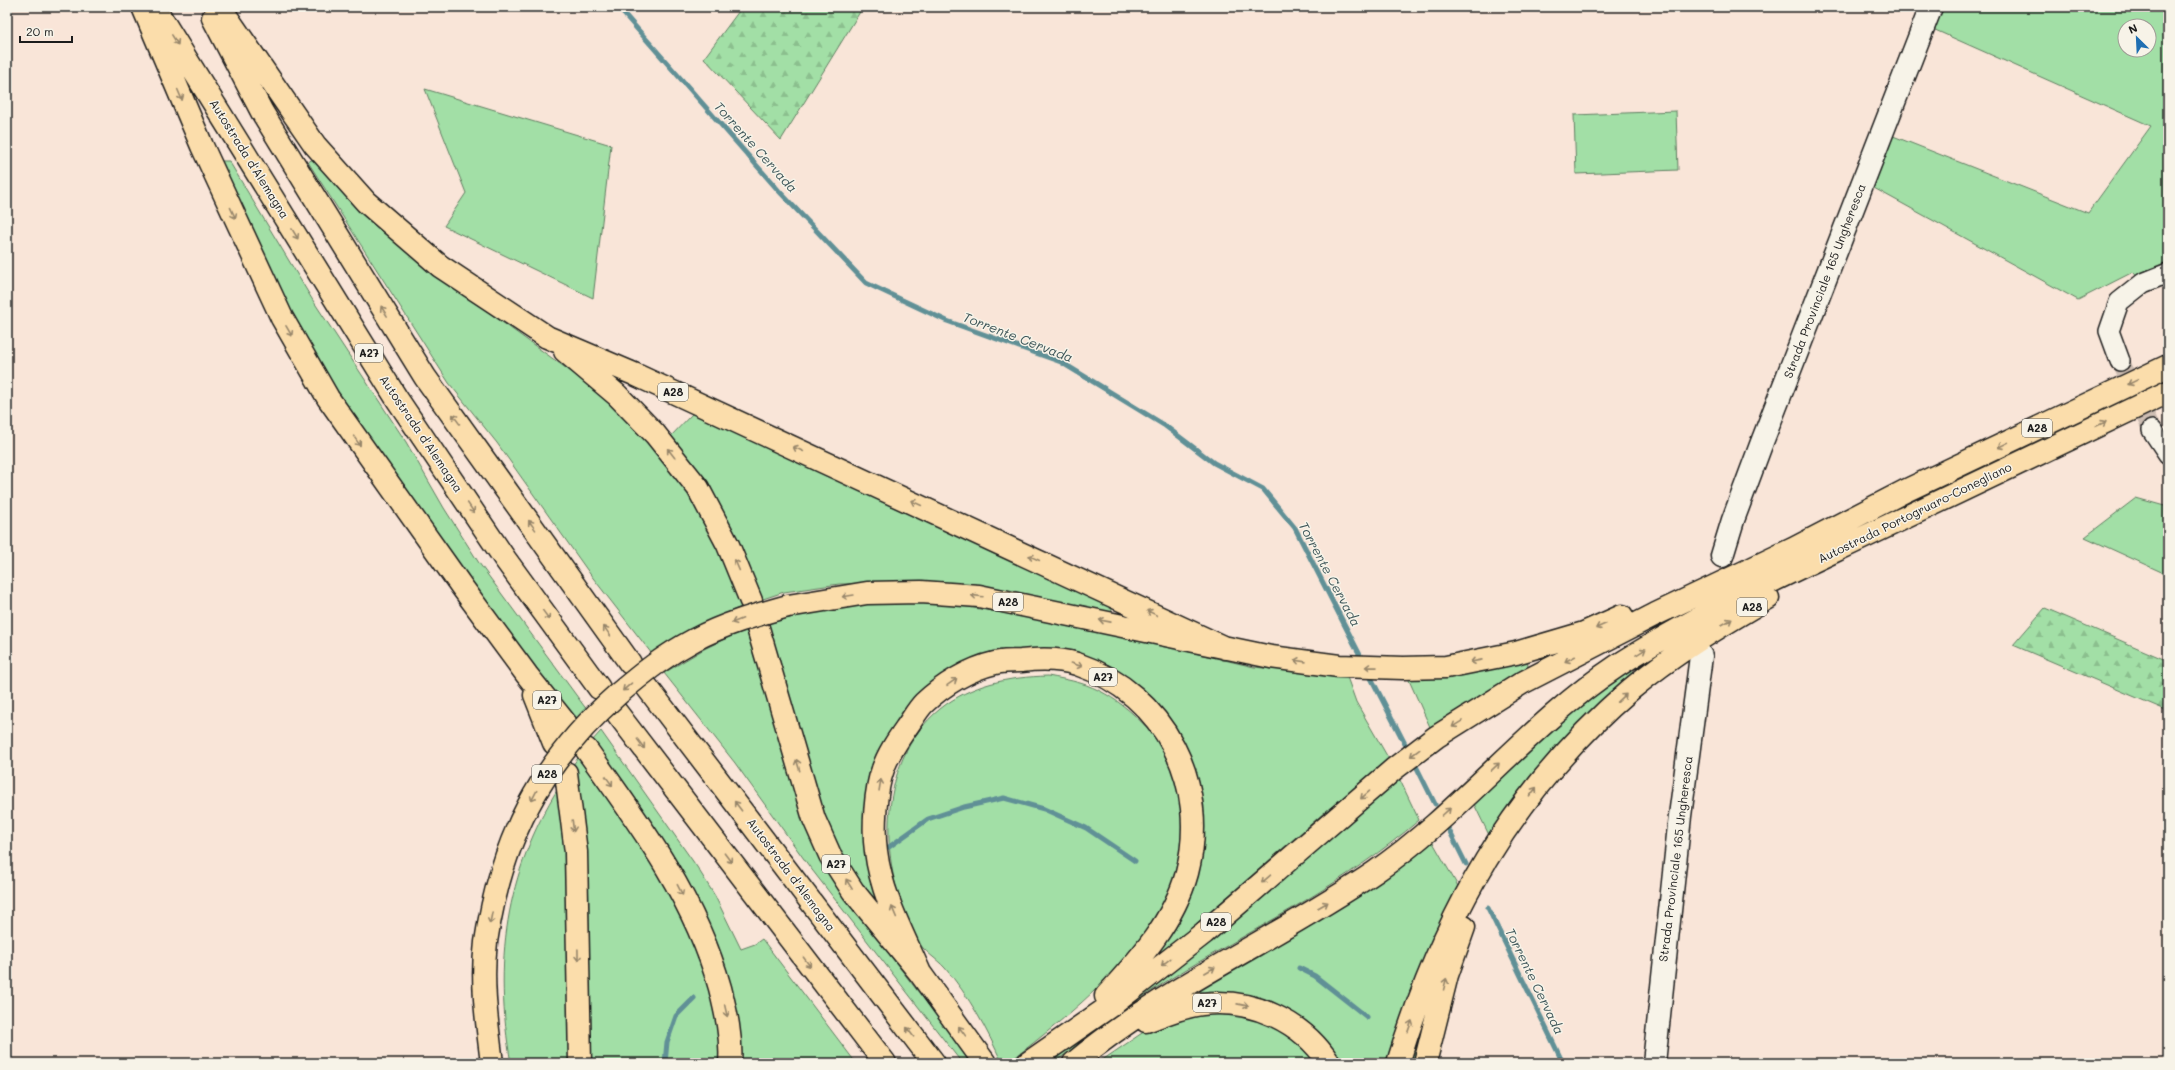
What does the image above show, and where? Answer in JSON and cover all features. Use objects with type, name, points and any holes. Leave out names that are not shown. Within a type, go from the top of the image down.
[{"type":"highway","name":"A27","points":[[143,7],[202,146],[285,325],[328,398],[358,444],[527,676],[567,725]]},
{"type":"highway","name":"Autostrada d'Alemagna","points":[[154,7],[398,399],[505,559],[600,688]]},
{"type":"highway","points":[[207,7],[262,112],[425,376],[630,662]]},
{"type":"highway","name":"A28","points":[[220,7],[315,145],[366,202],[440,266],[547,337],[641,377],[1225,648]]},
{"type":"highway","points":[[547,337],[622,400],[655,434],[698,488],[728,545],[751,601]]},
{"type":"highway","name":"Autostrada Portogruaro-Conegliano","points":[[1905,491],[2168,366]]},
{"type":"highway","name":"Autostrada Portogruaro-Conegliano","points":[[1074,1063],[1103,1039],[1196,978],[1328,902],[1378,869],[1426,830],[1467,794],[1514,749],[1565,706],[1614,668],[1664,637],[1769,583],[2168,392]]},
{"type":"highway","name":"A28","points":[[1398,1063],[1431,968],[1516,813],[1544,777],[1588,729],[1631,690],[1680,652],[1715,629],[1773,595],[1855,552],[2014,475],[2066,441]]},
{"type":"highway","name":"A28","points":[[492,1063],[485,1003],[486,943],[497,887],[515,833],[539,784],[570,742],[603,708],[653,664],[695,639],[740,620],[788,606],[868,593],[921,592],[979,596],[1271,657],[1339,666],[1403,668],[1446,667],[1516,653],[1584,633],[1788,541],[1905,491]]},
{"type":"highway","name":"A28","points":[[1027,1063],[1113,1004],[1204,933],[1394,769],[1436,738],[1522,683],[1656,614],[1793,549],[1905,491]]},
{"type":"highway","name":"A27","points":[[758,628],[814,819],[830,856],[853,891],[920,973],[985,1063]]},
{"type":"highway","name":"A27","points":[[920,973],[882,882],[876,850],[875,815],[882,771],[894,744],[923,704],[955,679],[995,663],[1037,660],[1076,664],[1115,683],[1143,706],[1169,736],[1184,767],[1192,796],[1193,840],[1186,875],[1175,903],[1157,935],[1136,964],[1104,998],[1027,1063]]},
{"type":"highway","points":[[527,676],[554,743]]},
{"type":"highway","name":"Autostrada d'Alemagna","points":[[647,686],[934,1063]]},
{"type":"highway","points":[[617,713],[885,1063]]},
{"type":"highway","points":[[586,749],[646,833],[674,879],[694,917],[714,966],[727,1014],[730,1063]]},
{"type":"highway","name":"A28","points":[[566,773],[576,852],[580,1063]]},
{"type":"highway","name":"A28","points":[[1425,1063],[1464,908]]},
{"type":"highway","name":"A27","points":[[1080,1063],[1145,1021],[1182,1008],[1220,1002],[1256,1008],[1289,1023],[1313,1042],[1329,1063]]},
{"type":"main road","name":"Strada Provinciale 165 Ungheresca","points":[[1722,556],[1733,520],[1762,442],[1931,7]]},
{"type":"main road","name":"Strada Provinciale 165 Ungheresca","points":[[1654,1063],[1680,816],[1701,656]]},
{"type":"street","points":[[2120,361],[2109,330],[2119,302],[2144,283],[2168,273]]},
{"type":"street","points":[[2152,430],[2168,454]]},
{"type":"green space","points":[[742,7],[863,7],[781,140],[704,58]]},
{"type":"green space","points":[[1931,7],[2168,7],[2168,273],[2143,283],[2133,272],[2078,300],[1863,182],[1883,132],[2088,213],[2151,126],[1924,25]]},
{"type":"green space","points":[[425,89],[611,145],[593,298],[444,226],[466,193]]},
{"type":"green space","points":[[1676,111],[1678,170],[1576,174],[1574,115]]},
{"type":"green space","points":[[315,158],[441,278],[581,379],[618,409],[656,448],[683,483],[708,524],[743,606],[700,625],[652,654],[590,574],[497,443],[449,383],[308,162]]},
{"type":"green space","points":[[219,161],[229,161],[312,299],[406,442],[444,508],[479,563],[587,710],[575,724],[339,399],[293,317]]},
{"type":"green space","points":[[693,413],[1113,607],[1110,615],[898,583],[839,584],[784,592],[760,600],[670,437]]},
{"type":"green space","points":[[2136,498],[2168,507],[2168,575],[2085,537]]},
{"type":"green space","points":[[899,600],[944,603],[1076,625],[1254,667],[1347,677],[1356,702],[1390,761],[1326,811],[1175,942],[1159,953],[1156,952],[1198,792],[1116,678],[1002,660],[905,720],[869,840],[871,884],[878,900],[873,905],[855,878],[823,819],[767,621],[791,615]]},
{"type":"green space","points":[[2045,608],[2168,661],[2168,711],[2013,645]]},
{"type":"green space","points":[[750,627],[840,887],[873,933],[973,1063],[962,1063],[809,866],[735,763],[664,673],[704,649]]},
{"type":"green space","points":[[1527,657],[1528,666],[1430,727],[1408,678]]},
{"type":"green space","points":[[1630,669],[1634,672],[1567,735],[1530,776],[1489,835],[1473,802],[1545,730]]},
{"type":"green space","points":[[1048,676],[1093,687],[1130,711],[1151,732],[1166,755],[1181,804],[1181,849],[1169,892],[1146,931],[1117,968],[1082,1002],[1045,1033],[1009,1062],[1007,1060],[1002,1063],[984,1025],[970,1001],[945,968],[917,940],[904,912],[895,882],[890,851],[889,819],[893,788],[903,758],[918,732],[940,709],[964,693],[991,684],[1019,678]]},
{"type":"green space","points":[[601,731],[697,867],[715,896],[741,949],[755,944],[762,939],[856,1063],[738,1063],[715,940],[703,911],[669,850],[591,742]]},
{"type":"green space","points":[[580,755],[669,886],[715,994],[720,1063],[592,1063],[586,839],[581,802],[573,765]]},
{"type":"green space","points":[[1399,778],[1419,820],[1392,842],[1364,863],[1306,900],[1151,991],[1054,1063],[1044,1063]]},
{"type":"green space","points":[[559,787],[569,828],[571,1063],[511,1063],[503,991],[504,955],[508,920],[515,886],[526,853],[541,820]]},
{"type":"green space","points":[[1431,839],[1459,888],[1389,1063],[1340,1063],[1334,1053],[1318,1034],[1288,1010],[1265,1001],[1198,994],[1196,992]]},
{"type":"green space","points":[[1242,1012],[1289,1033],[1319,1063],[1098,1063],[1145,1031],[1194,1014]]},
{"type":"green space","points":[[1428,1016],[1420,1063],[1409,1063],[1424,1017]]},
{"type":"waterway","name":"Torrente Cervada","points":[[618,7],[779,191],[866,283],[947,321],[1061,362],[1164,425],[1214,463],[1263,489],[1295,528],[1363,661]]},
{"type":"waterway","name":"Torrente Cervada","points":[[1368,672],[1405,744]]},
{"type":"waterway","name":"Torrente Cervada","points":[[1417,768],[1435,804]]},
{"type":"waterway","points":[[889,847],[928,819],[964,807],[1004,798],[1044,809],[1086,828],[1135,861]]},
{"type":"waterway","name":"Torrente Cervada","points":[[1448,828],[1466,864]]},
{"type":"waterway","name":"Torrente Cervada","points":[[1488,908],[1563,1063]]},
{"type":"waterway","points":[[1299,968],[1315,976],[1367,1017]]},
{"type":"waterway","points":[[665,1063],[667,1042],[676,1016],[694,998]]},
{"type":"tunnel","points":[[2120,361],[2152,430]]}]
